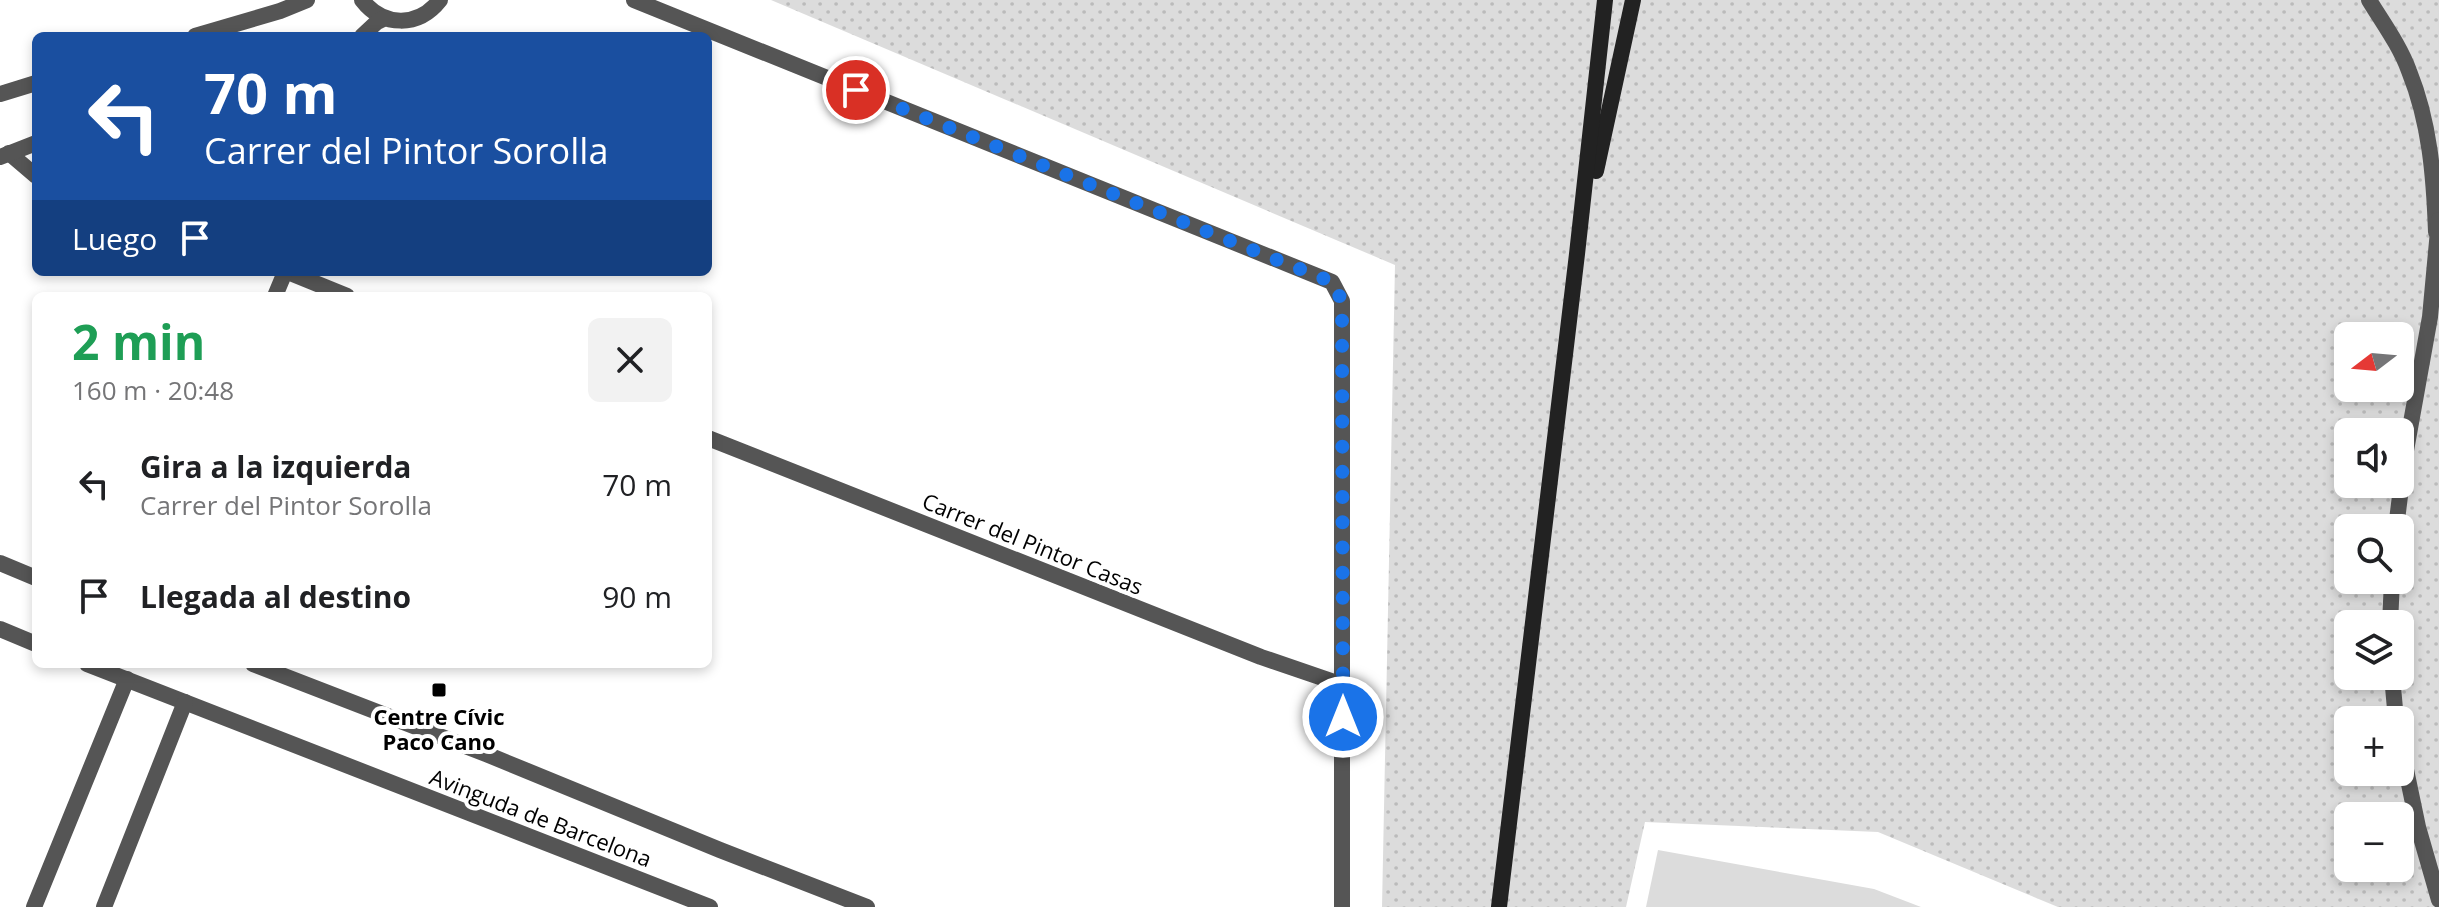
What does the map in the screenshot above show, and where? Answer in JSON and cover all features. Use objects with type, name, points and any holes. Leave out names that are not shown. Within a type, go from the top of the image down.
[{"type":"street","points":[[209,32],[307,0]]},
{"type":"street","points":[[362,0],[370,10],[385,18],[402,21],[426,13],[440,0]]},
{"type":"street","points":[[634,0],[1332,282],[1342,301],[1342,907]]},
{"type":"street","points":[[1499,907],[1605,0]]},
{"type":"street","points":[[1577,254],[1633,0]]},
{"type":"street","points":[[2369,0],[2409,69],[2421,105],[2429,138],[2437,241]]},
{"type":"street","points":[[366,32],[385,18]]},
{"type":"street","points":[[0,94],[32,84]]},
{"type":"street","points":[[5,155],[32,145]]},
{"type":"street","points":[[5,155],[32,173]]},
{"type":"street","points":[[2398,514],[2430,317],[2439,220]]},
{"type":"street","points":[[296,276],[334,292]]},
{"type":"street","name":"Carrer del Pintor Casas","points":[[712,440],[1261,657],[1343,685]]},
{"type":"street","points":[[0,563],[32,576]]},
{"type":"street","points":[[0,629],[32,642]]},
{"type":"street","name":"Avinguda de Barcelona","points":[[98,668],[710,907]]},
{"type":"street","name":"Avinguda de Barcelona","points":[[263,668],[867,907]]},
{"type":"street","points":[[34,907],[127,679]]},
{"type":"street","points":[[104,907],[185,702]]},
{"type":"street","points":[[2409,786],[2439,900]]},
{"type":"shaded area","points":[[771,0],[2439,0],[2439,907],[2058,907],[1878,832],[1645,822],[1626,907],[1382,907],[1395,265]]},
{"type":"shaded area","points":[[1658,850],[1874,889],[1921,907],[1646,907]]},
{"type":"place","name":"Centre Cívic Paco Cano","points":[[439,690]]},
{"type":"route","points":[[856,90],[1332,282],[1342,301],[1343,717]]}]
